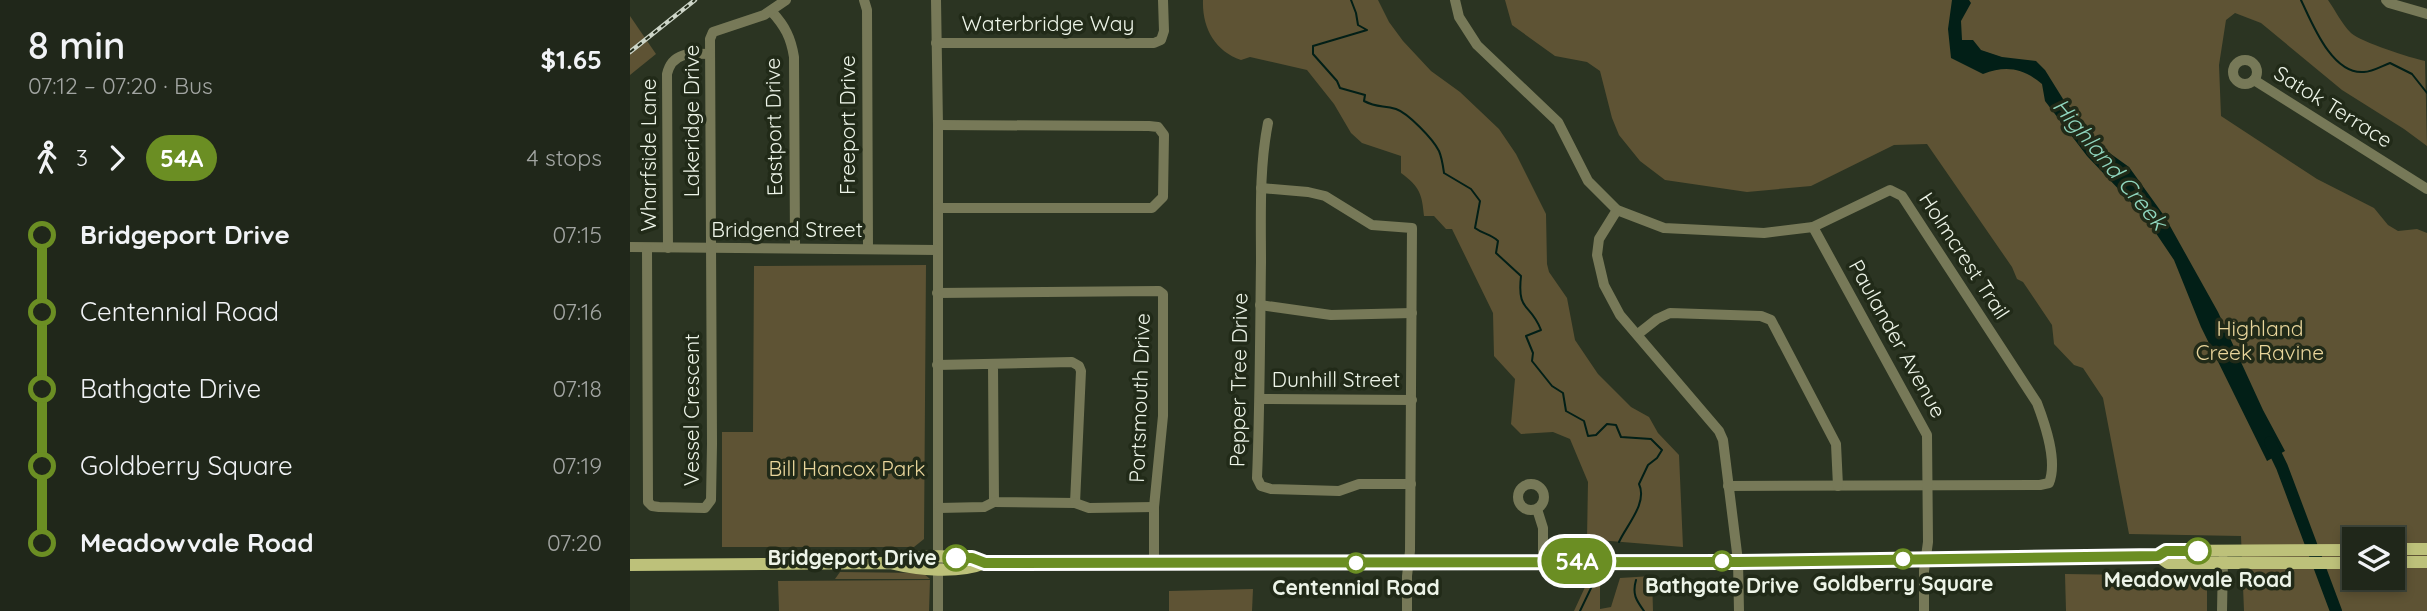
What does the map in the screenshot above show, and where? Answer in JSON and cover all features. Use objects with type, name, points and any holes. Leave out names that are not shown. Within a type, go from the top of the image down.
[{"type":"main road","points":[[2405,549],[2427,549]]},
{"type":"main road","points":[[630,565],[890,563],[906,567],[939,563],[971,569],[985,563],[1738,562],[2158,556],[2166,551],[2223,551],[2246,558],[2342,562]]},
{"type":"main road","points":[[2158,556],[2168,563],[2223,565],[2246,558],[2342,551]]},
{"type":"main road","points":[[2405,562],[2427,562]]},
{"type":"street","name":"Lakeridge Drive","points":[[710,249],[710,39],[713,32],[772,12],[786,0]]},
{"type":"street","name":"Freeport Drive","points":[[864,0],[867,10],[868,249]]},
{"type":"street","points":[[936,0],[938,611]]},
{"type":"street","name":"Waterbridge Way","points":[[936,43],[1154,43],[1161,40],[1164,31],[1163,0]]},
{"type":"street","name":"Holmcrest Trail","points":[[1455,0],[1459,17],[1477,45],[1558,122],[1588,181],[1617,210],[1664,228],[1764,233],[1813,227],[1890,190],[1902,196],[2037,403],[2047,430],[2053,475],[2049,483],[1728,486]]},
{"type":"street","points":[[2386,0],[2389,4],[2427,14]]},
{"type":"street","name":"Eastport Drive","points":[[772,12],[792,41],[794,57],[795,248]]},
{"type":"street","name":"Wharfside Lane","points":[[668,248],[667,74],[675,59],[686,54],[710,54]]},
{"type":"street","name":"Satok Terrace","points":[[2254,80],[2427,189]]},
{"type":"street","name":"Pepper Tree Drive","points":[[1269,123],[1263,147],[1261,188],[1257,478],[1261,486],[1271,489],[1339,491],[1359,484],[1411,484]]},
{"type":"street","points":[[938,125],[1149,126],[1158,127],[1164,135],[1163,197],[1152,208],[938,208]]},
{"type":"street","points":[[1261,188],[1308,191],[1325,197],[1372,225],[1412,228],[1411,484],[1407,611]]},
{"type":"street","points":[[1617,210],[1599,239],[1597,256],[1604,285],[1620,316],[1719,431],[1723,440],[1738,562],[1739,611]]},
{"type":"street","name":"Paulander Avenue","points":[[1813,227],[1927,435],[1926,559]]},
{"type":"street","name":"Bridgend Street","points":[[636,248],[937,250]]},
{"type":"street","name":"Vessel Crescent","points":[[636,248],[648,502],[652,506],[696,509],[706,507],[711,500],[710,249]]},
{"type":"street","name":"Portsmouth Drive","points":[[937,293],[1159,291],[1163,294],[1163,416],[1154,507],[1154,563]]},
{"type":"street","points":[[1261,305],[1331,315],[1412,313]]},
{"type":"street","points":[[1638,334],[1657,319],[1670,313],[1761,316],[1771,320],[1836,444],[1838,486]]},
{"type":"street","points":[[937,365],[1072,362],[1079,366],[1081,406],[1074,503]]},
{"type":"street","points":[[993,365],[994,502]]},
{"type":"street","name":"Dunhill Street","points":[[1260,399],[1412,400]]},
{"type":"street","points":[[939,508],[984,507],[994,502],[1074,503],[1089,508],[1154,507]]},
{"type":"street","points":[[1537,509],[1543,528],[1543,561]]},
{"type":"street","points":[[2222,611],[2223,551]]},
{"type":"street","points":[[1924,611],[1926,559]]},
{"type":"green space","points":[[1203,0],[1378,0],[1403,41],[1431,71],[1460,92],[1499,129],[1516,154],[1546,214],[1547,264],[1549,272],[1567,298],[1575,340],[1598,374],[1631,407],[1649,417],[1658,433],[1679,455],[1683,547],[1598,540],[1592,543],[1591,539],[1587,539],[1588,482],[1570,439],[1553,432],[1521,434],[1511,424],[1515,379],[1494,356],[1493,313],[1452,229],[1446,229],[1434,216],[1424,216],[1419,192],[1401,173],[1401,156],[1362,143],[1351,133],[1334,104],[1307,70],[1250,57],[1241,60],[1224,51],[1208,29]]},
{"type":"green space","name":"Highland Creek Ravine","points":[[1505,0],[2328,0],[2356,37],[2425,61],[2427,146],[2342,90],[2261,23],[2235,13],[2226,20],[2219,65],[2221,116],[2317,179],[2374,208],[2388,225],[2398,231],[2417,229],[2427,233],[2427,611],[2244,611],[2241,536],[2129,534],[2103,398],[2083,368],[2074,365],[2054,344],[2052,325],[2023,282],[2017,279],[2012,267],[1927,144],[1894,145],[1811,186],[1747,192],[1665,180],[1640,161],[1619,135],[1600,71],[1587,62],[1555,56],[1512,25]]},
{"type":"green space","points":[[630,16],[656,54],[630,75]]},
{"type":"green space","name":"Bill Hancox Park","points":[[926,265],[924,539],[914,547],[722,547],[722,432],[753,432],[754,266]]},
{"type":"green space","points":[[840,572],[923,573],[930,579],[835,579]]},
{"type":"green space","points":[[2065,574],[2207,576],[2207,611],[2066,611]]},
{"type":"green space","points":[[1652,576],[1653,611],[1574,611],[1586,585],[1600,586],[1600,609],[1611,607],[1620,578]]},
{"type":"green space","points":[[930,580],[929,611],[779,611],[778,581]]},
{"type":"green space","points":[[1253,589],[1252,611],[1169,611],[1169,591]]},
{"type":"water","name":"Highland Creek","points":[[1952,0],[1969,0],[1971,3],[1961,21],[1962,40],[1973,40],[1981,50],[2002,57],[2036,61],[2104,149],[2129,167],[2165,217],[2218,312],[2285,451],[2267,461],[2201,327],[2174,260],[2145,217],[2087,156],[2045,101],[2042,84],[2021,71],[2007,69],[1983,74],[1951,58],[1948,29]]},
{"type":"waterway","points":[[1351,0],[1358,25],[1367,30],[1313,46],[1313,54],[1340,88],[1365,95],[1364,101],[1373,105],[1401,111],[1413,121],[1439,151],[1444,173],[1471,189],[1480,201],[1475,228],[1498,241],[1496,253],[1521,276],[1523,302],[1541,330],[1526,336],[1533,353],[1532,361],[1552,386],[1563,393],[1566,411],[1584,421],[1588,436],[1596,435],[1607,424],[1616,425],[1621,437],[1651,439],[1662,450],[1648,465],[1639,484],[1641,499],[1619,542]]},
{"type":"waterway","points":[[2301,0],[2317,34],[2342,65],[2353,71],[2364,72],[2390,63],[2412,74],[2427,93]]},
{"type":"waterway","name":"Highland Creek","points":[[2270,442],[2336,611]]},
{"type":"waterway","points":[[1636,580],[1636,597],[1644,611]]},
{"type":"waterway","points":[[1580,611],[1592,586]]},
{"type":"railway","points":[[630,52],[695,0]]},
{"type":"bus line","name":"54A","points":[[956,558],[972,558],[985,563],[1738,562],[2158,556],[2166,551],[2198,551]]},
{"type":"place","name":"Meadowvale Road","points":[[2198,551]]},
{"type":"place","name":"Bridgeport Drive","points":[[956,558]]},
{"type":"place","name":"Goldberry Square","points":[[1903,559]]},
{"type":"place","name":"Bathgate Drive","points":[[1722,561]]},
{"type":"place","name":"Centennial Road","points":[[1356,563]]}]
